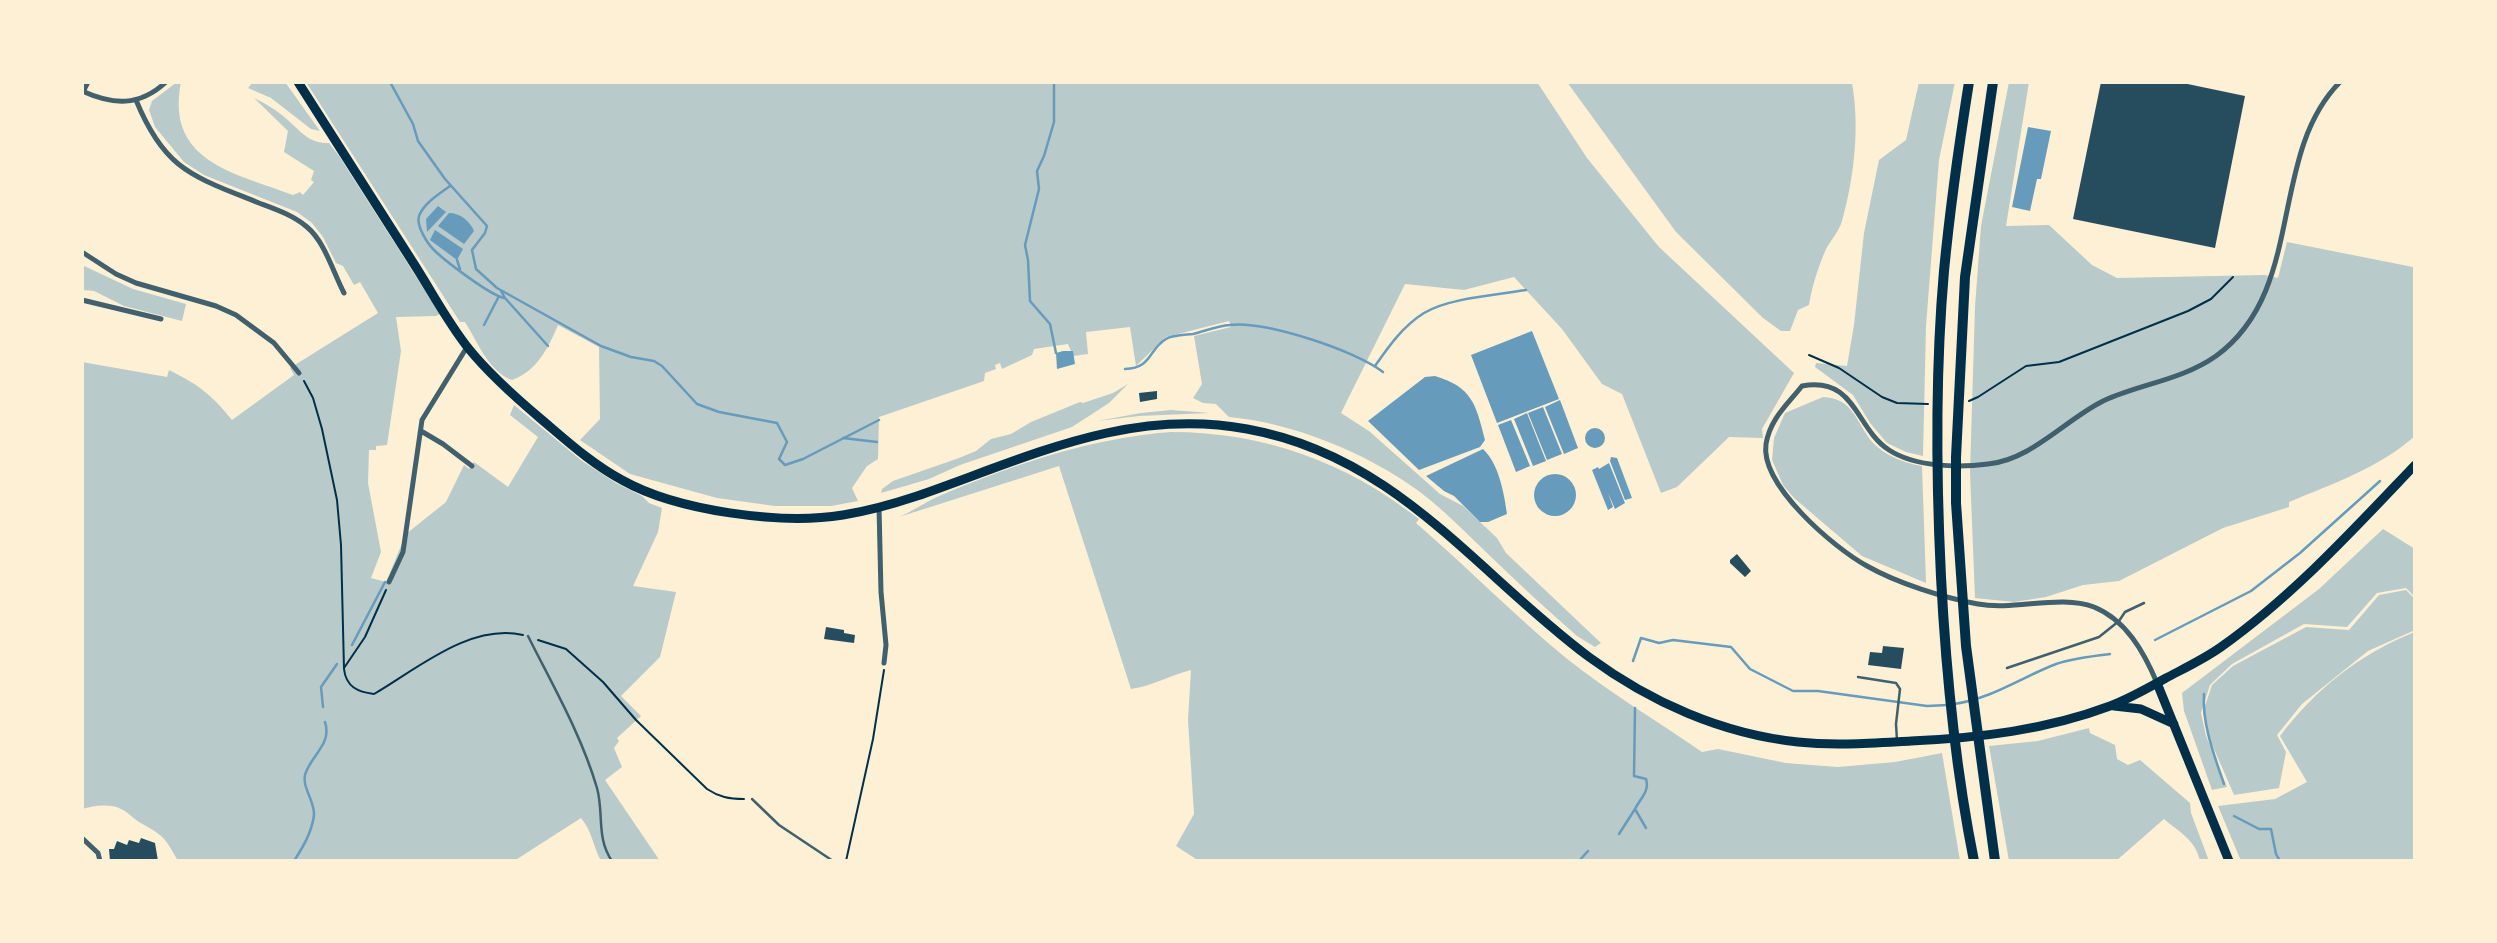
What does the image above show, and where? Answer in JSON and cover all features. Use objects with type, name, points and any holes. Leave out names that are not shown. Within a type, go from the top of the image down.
[{"type":"highway","points":[[1969,82],[1944,271],[1936,474],[1945,655],[1957,763],[1974,861]]},
{"type":"highway","points":[[1993,82],[1965,277],[1959,360],[1956,503],[1966,646],[1995,861]]},
{"type":"main road","points":[[298,82],[467,347],[503,387],[586,456],[619,479],[656,496],[694,507],[725,512],[806,518],[844,515],[879,507],[1033,452],[1111,430],[1192,423],[1248,429],[1306,444],[1354,467],[1398,494],[1456,540],[1576,647],[1623,680],[1660,701],[1719,725],[1768,737],[1821,744],[1997,735],[2055,723],[2112,706],[2212,652],[2260,617],[2365,517],[2415,465]]},
{"type":"main road","points":[[2157,683],[2229,861]]},
{"type":"main road","points":[[2112,706],[2141,709],[2174,724]]},
{"type":"street","points":[[88,82],[83,91],[110,101],[136,100],[166,82]]},
{"type":"street","points":[[2157,683],[2149,664],[2119,621],[2092,607],[2076,602],[1998,607],[1975,604],[1927,591],[1868,567],[1817,527],[1786,497],[1766,458],[1766,444],[1774,420],[1802,386],[1817,384],[1846,397],[1876,438],[1889,450],[1923,461],[1971,466],[1991,464],[2021,453],[2106,400],[2179,376],[2206,363],[2232,343],[2251,321],[2261,303],[2271,276],[2310,128],[2326,98],[2340,82]]},
{"type":"street","points":[[136,100],[158,142],[187,172],[206,183],[287,214],[308,227],[344,293]]},
{"type":"street","points":[[82,252],[116,274],[136,283],[236,314],[274,344],[299,373]]},
{"type":"street","points":[[82,300],[161,318]]},
{"type":"street","points":[[389,582],[402,552],[422,420],[467,347]]},
{"type":"street","points":[[421,430],[472,466]]},
{"type":"street","points":[[879,507],[881,592],[886,645],[884,663]]},
{"type":"street","points":[[82,838],[98,853],[100,861]]},
{"type":"lane","points":[[2007,668],[2099,637],[2119,621],[2125,611],[2144,603]]},
{"type":"lane","points":[[528,636],[582,746],[598,792],[605,851],[612,861]]},
{"type":"lane","points":[[1858,677],[1896,683],[1900,689],[1897,742]]},
{"type":"lane","points":[[752,799],[779,825],[833,861]]},
{"type":"lane","points":[[873,861],[882,861]]},
{"type":"path","points":[[1959,401],[1978,397],[2026,366],[2059,362],[2188,311],[2211,299],[2233,277]]},
{"type":"path","points":[[1809,355],[1839,368],[1882,397],[1897,402],[1935,403]]},
{"type":"path","points":[[299,373],[313,398],[337,500],[341,545],[344,669],[351,686],[374,694],[461,642],[498,632],[528,636],[566,649],[603,682],[636,720],[707,789],[731,799],[752,799]]},
{"type":"path","points":[[344,669],[365,638],[389,582]]},
{"type":"path","points":[[846,861],[873,739],[884,663]]},
{"type":"shaded area","points":[[177,82],[181,82],[179,109],[184,130],[194,147],[228,171],[293,195],[300,192],[303,195],[314,182],[311,180],[314,171],[284,152],[288,131],[254,98],[278,112],[308,138],[329,143],[440,314],[396,317],[401,351],[387,445],[369,450],[368,483],[381,552],[371,578],[386,582],[406,534],[446,502],[464,465],[469,469],[474,462],[508,487],[538,437],[510,415],[514,405],[582,461],[642,496],[649,503],[662,508],[658,532],[633,586],[676,592],[660,657],[621,696],[641,716],[617,738],[619,741],[614,748],[622,767],[605,780],[660,861],[601,861],[588,828],[581,818],[514,861],[178,861],[163,837],[124,810],[107,806],[82,809],[82,362],[167,377],[169,370],[204,391],[232,420],[294,375],[290,368],[378,313],[360,282],[354,285],[343,266],[336,263],[323,237],[312,223],[297,212],[204,175],[184,162],[155,127],[149,110],[152,101]]},
{"type":"shaded area","points":[[253,82],[285,82],[320,131],[311,129],[271,98],[248,88]]},
{"type":"shaded area","points":[[306,82],[1537,82],[1587,158],[1659,247],[1794,373],[1762,429],[1763,438],[1729,437],[1677,487],[1661,493],[1622,394],[1602,384],[1562,329],[1514,277],[1464,290],[1405,284],[1341,413],[1369,431],[1440,494],[1463,506],[1497,538],[1506,553],[1601,643],[1595,647],[1554,616],[1437,506],[1399,478],[1329,442],[1279,426],[1229,417],[1216,404],[1203,403],[1193,398],[1202,384],[1194,336],[1231,327],[1229,321],[1166,337],[1136,366],[1130,327],[1086,332],[1088,354],[1073,356],[1068,344],[1034,349],[1032,355],[1002,369],[1000,363],[995,365],[996,369],[985,373],[984,381],[879,417],[878,459],[867,466],[852,488],[858,501],[831,506],[775,506],[717,498],[630,474],[580,440],[600,419],[599,347],[558,325],[535,365],[520,376],[512,380],[490,363],[465,322],[460,322]]},
{"type":"shaded area","points":[[1567,82],[1852,83],[1856,135],[1853,170],[1841,225],[1820,263],[1809,305],[1798,310],[1790,331],[1781,331],[1763,318],[1676,232]]},
{"type":"shaded area","points":[[1919,82],[1955,82],[1939,160],[1926,326],[1923,456],[1887,443],[1870,423],[1853,395],[1815,367],[1816,363],[1847,366],[1864,233],[1879,160],[1906,140]]},
{"type":"shaded area","points":[[2009,82],[2029,82],[2006,226],[2049,225],[2092,265],[2117,278],[2265,275],[2278,278],[2287,242],[2413,267],[2415,265],[2415,436],[2371,466],[2289,502],[2289,507],[2223,528],[2119,581],[2083,585],[2046,597],[2014,602],[1975,598],[1970,472],[1975,307],[1981,226]]},
{"type":"shaded area","points":[[82,265],[133,289],[186,304],[182,321],[124,306],[94,291],[82,290]]},
{"type":"shaded area","points":[[1128,384],[1109,403],[1072,427],[960,465],[929,479],[881,493],[882,489],[893,481],[976,451],[991,439],[1011,434],[1031,422],[1080,402],[1113,393]]},
{"type":"shaded area","points":[[1823,397],[1833,398],[1848,407],[1873,443],[1884,452],[1902,461],[1922,466],[1926,583],[1862,556],[1794,498],[1783,485],[1772,460],[1774,438],[1785,413]]},
{"type":"shaded area","points":[[1171,410],[1210,413],[1097,421],[1141,413]]},
{"type":"shaded area","points":[[1171,432],[1205,433],[1271,444],[1333,466],[1363,481],[1419,519],[1416,523],[1566,658],[1702,752],[1718,749],[1786,763],[1838,767],[1895,762],[1942,753],[1960,861],[1199,861],[1176,846],[1194,814],[1188,720],[1191,670],[1131,689],[1059,466],[899,517],[937,497],[1022,464],[1111,440]]},
{"type":"shaded area","points":[[2383,529],[2415,549],[2415,597],[2406,588],[2377,593],[2347,627],[2304,624],[2232,664],[2210,685],[2201,713],[2206,736],[2227,787],[2212,790],[2184,711],[2182,693],[2319,589]]},
{"type":"shaded area","points":[[2406,590],[2415,599],[2415,630],[2368,651],[2302,704],[2277,735],[2286,752],[2279,788],[2234,795],[2208,735],[2203,712],[2212,685],[2233,666],[2306,627],[2349,630],[2379,595]]},
{"type":"shaded area","points":[[2415,632],[2415,861],[2241,861],[2218,806],[2275,799],[2307,782],[2280,736],[2308,703],[2340,675],[2375,651]]},
{"type":"shaded area","points":[[2089,728],[2090,733],[2115,745],[2117,759],[2128,765],[2140,760],[2190,803],[2191,813],[2209,861],[2200,861],[2191,842],[2164,819],[2116,861],[2009,861],[1989,746],[2038,741]]},
{"type":"water","points":[[2028,127],[2051,131],[2041,179],[2037,179],[2030,211],[2012,207]]},
{"type":"water","points":[[438,206],[446,212],[427,232],[426,219]]},
{"type":"water","points":[[449,213],[464,218],[474,231],[464,244],[438,226]]},
{"type":"water","points":[[435,230],[463,249],[457,260],[430,240]]},
{"type":"water","points":[[1532,331],[1559,399],[1497,423],[1471,355]]},
{"type":"water","points":[[1073,351],[1075,364],[1057,369],[1056,353]]},
{"type":"water","points":[[1435,376],[1447,380],[1465,392],[1479,416],[1485,440],[1480,447],[1419,470],[1368,421],[1425,377]]},
{"type":"water","points":[[1560,400],[1578,448],[1564,454],[1545,407]]},
{"type":"water","points":[[1543,407],[1562,454],[1547,460],[1528,413]]},
{"type":"water","points":[[1527,413],[1546,461],[1533,466],[1514,419]]},
{"type":"water","points":[[1511,420],[1530,466],[1516,472],[1498,425]]},
{"type":"water","points":[[1595,428],[1602,431],[1605,438],[1602,445],[1595,448],[1588,445],[1585,438],[1588,431]]},
{"type":"water","points":[[1483,449],[1497,471],[1507,514],[1488,522],[1480,522],[1454,496],[1426,476]]},
{"type":"water","points":[[1611,457],[1617,458],[1632,498],[1625,500],[1610,461]]},
{"type":"water","points":[[1609,463],[1625,503],[1615,509],[1608,493],[1613,507],[1608,510],[1592,470]]},
{"type":"water","points":[[1555,474],[1570,480],[1576,495],[1570,510],[1555,516],[1540,510],[1534,495],[1540,480]]},
{"type":"building","points":[[2101,82],[2178,82],[2245,96],[2215,248],[2073,219]]},
{"type":"building","points":[[1157,391],[1157,399],[1140,402],[1139,393]]},
{"type":"building","points":[[1737,554],[1751,571],[1745,577],[1730,563]]},
{"type":"building","points":[[826,627],[855,635],[854,643],[824,639]]},
{"type":"building","points":[[1883,646],[1904,648],[1901,669],[1868,665],[1870,652],[1882,653]]},
{"type":"building","points":[[141,838],[155,843],[158,861],[110,861],[109,849],[114,849],[117,841],[127,845],[129,840],[139,843]]},
{"type":"waterway","points":[[390,82],[413,124],[418,141],[445,179],[487,226],[472,250],[476,269],[497,288],[601,346],[631,357],[654,361],[662,366],[697,404],[719,412],[777,423],[787,442],[779,459],[785,465],[803,459],[879,420]]},
{"type":"waterway","points":[[1054,82],[1054,122],[1037,171],[1039,189],[1025,245],[1030,301],[1050,324],[1056,353]]},
{"type":"waterway","points":[[450,186],[421,211],[418,220],[423,234],[434,250],[457,269],[505,298]]},
{"type":"waterway","points":[[457,260],[460,269]]},
{"type":"waterway","points":[[1375,366],[1403,330],[1424,313],[1459,300],[1526,290]]},
{"type":"waterway","points":[[501,291],[548,346]]},
{"type":"waterway","points":[[484,325],[498,298]]},
{"type":"waterway","points":[[1125,369],[1145,362],[1160,343],[1169,338],[1225,326],[1245,325],[1286,332],[1332,346],[1383,372]]},
{"type":"waterway","points":[[843,438],[877,442]]},
{"type":"waterway","points":[[2155,640],[2251,591],[2300,553],[2380,481]]},
{"type":"waterway","points":[[352,645],[385,582]]},
{"type":"waterway","points":[[1633,661],[1641,638],[1659,643],[1673,640],[1731,647],[1750,669],[1793,691],[1818,691],[1927,706],[1948,705]]},
{"type":"waterway","points":[[1954,704],[1994,693],[2056,664],[2110,654]]},
{"type":"waterway","points":[[323,707],[321,687],[337,664]]},
{"type":"waterway","points":[[2204,694],[2207,728],[2224,784]]},
{"type":"waterway","points":[[1635,708],[1634,776],[1646,779],[1647,783],[1646,791],[1635,809],[1646,828]]},
{"type":"waterway","points":[[294,861],[307,839],[313,821],[314,810],[305,777],[324,742],[325,722]]},
{"type":"waterway","points":[[1619,834],[1635,809]]},
{"type":"waterway","points":[[2234,816],[2259,829],[2271,829],[2280,861]]},
{"type":"waterway","points":[[1579,861],[1588,851]]}]
